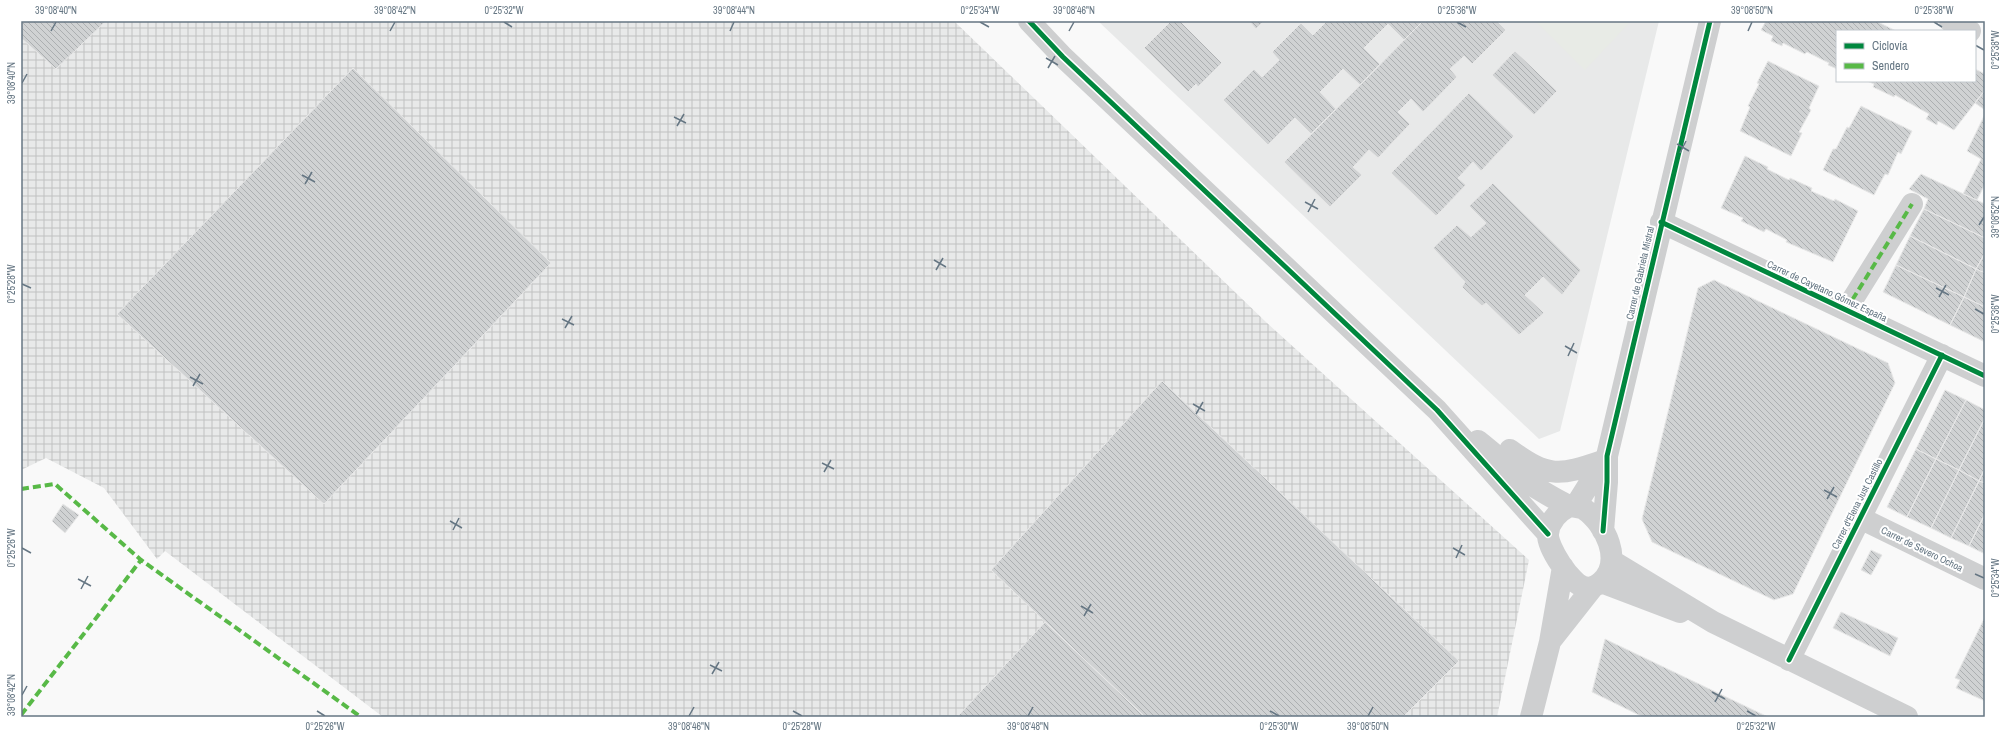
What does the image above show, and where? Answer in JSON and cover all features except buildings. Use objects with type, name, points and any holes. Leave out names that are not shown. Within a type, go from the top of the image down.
[{"type":"street","points":[[1013,21],[1063,57]]},
{"type":"street","points":[[1029,21],[1063,57],[1437,410],[1548,534]]},
{"type":"street","name":"Carrer de Gabriela Mistral","points":[[1603,531],[1607,482],[1605,458],[1710,21]]},
{"type":"street","points":[[1950,21],[1968,30]]},
{"type":"street","points":[[1846,310],[1912,204]]},
{"type":"street","name":"Carrer de Cayetano Gómez España","points":[[1661,222],[1985,376]]},
{"type":"street","name":"Carrer d'Elena Just Castillo","points":[[1789,660],[1942,355]]},
{"type":"street","points":[[1437,410],[1535,487],[1572,506],[1585,510],[1597,522],[1603,531],[1612,556],[1609,571],[1550,642]]},
{"type":"street","points":[[1456,425],[1484,431],[1529,464],[1549,472],[1581,468],[1605,458]]},
{"type":"street","name":"Carrer de Gabriela Mistral","points":[[1572,506],[1605,458]]},
{"type":"street","points":[[1572,506],[1558,512],[1552,521],[1548,534],[1549,541],[1572,580],[1584,588],[1597,585],[1714,622]]},
{"type":"street","name":"Carrer de Severo Ochoa","points":[[1860,518],[1985,579]]},
{"type":"street","points":[[1612,561],[1714,622],[1906,717]]},
{"type":"street","points":[[1531,717],[1550,642],[1563,567]]},
{"type":"shaded area","points":[[21,21],[954,21],[1267,323],[1529,560],[1497,717],[383,717],[165,551],[157,559],[104,488],[46,458],[21,470]]},
{"type":"shaded area","points":[[1098,21],[1659,21],[1560,431],[1539,439]]},
{"type":"shaded area","points":[[1535,21],[1631,21],[1585,70]]},
{"type":"marked path","points":[[1846,310],[1912,204]]},
{"type":"marked path","points":[[21,489],[55,484],[141,560],[361,717]]},
{"type":"marked path","points":[[21,715],[141,560]]},
{"type":"cycle path","points":[[1029,21],[1063,57],[1437,410],[1548,534]]},
{"type":"cycle path","points":[[1603,531],[1607,482],[1607,456],[1710,21]]},
{"type":"cycle path","points":[[1661,222],[1985,376]]},
{"type":"cycle path","points":[[1789,660],[1942,355]]}]
